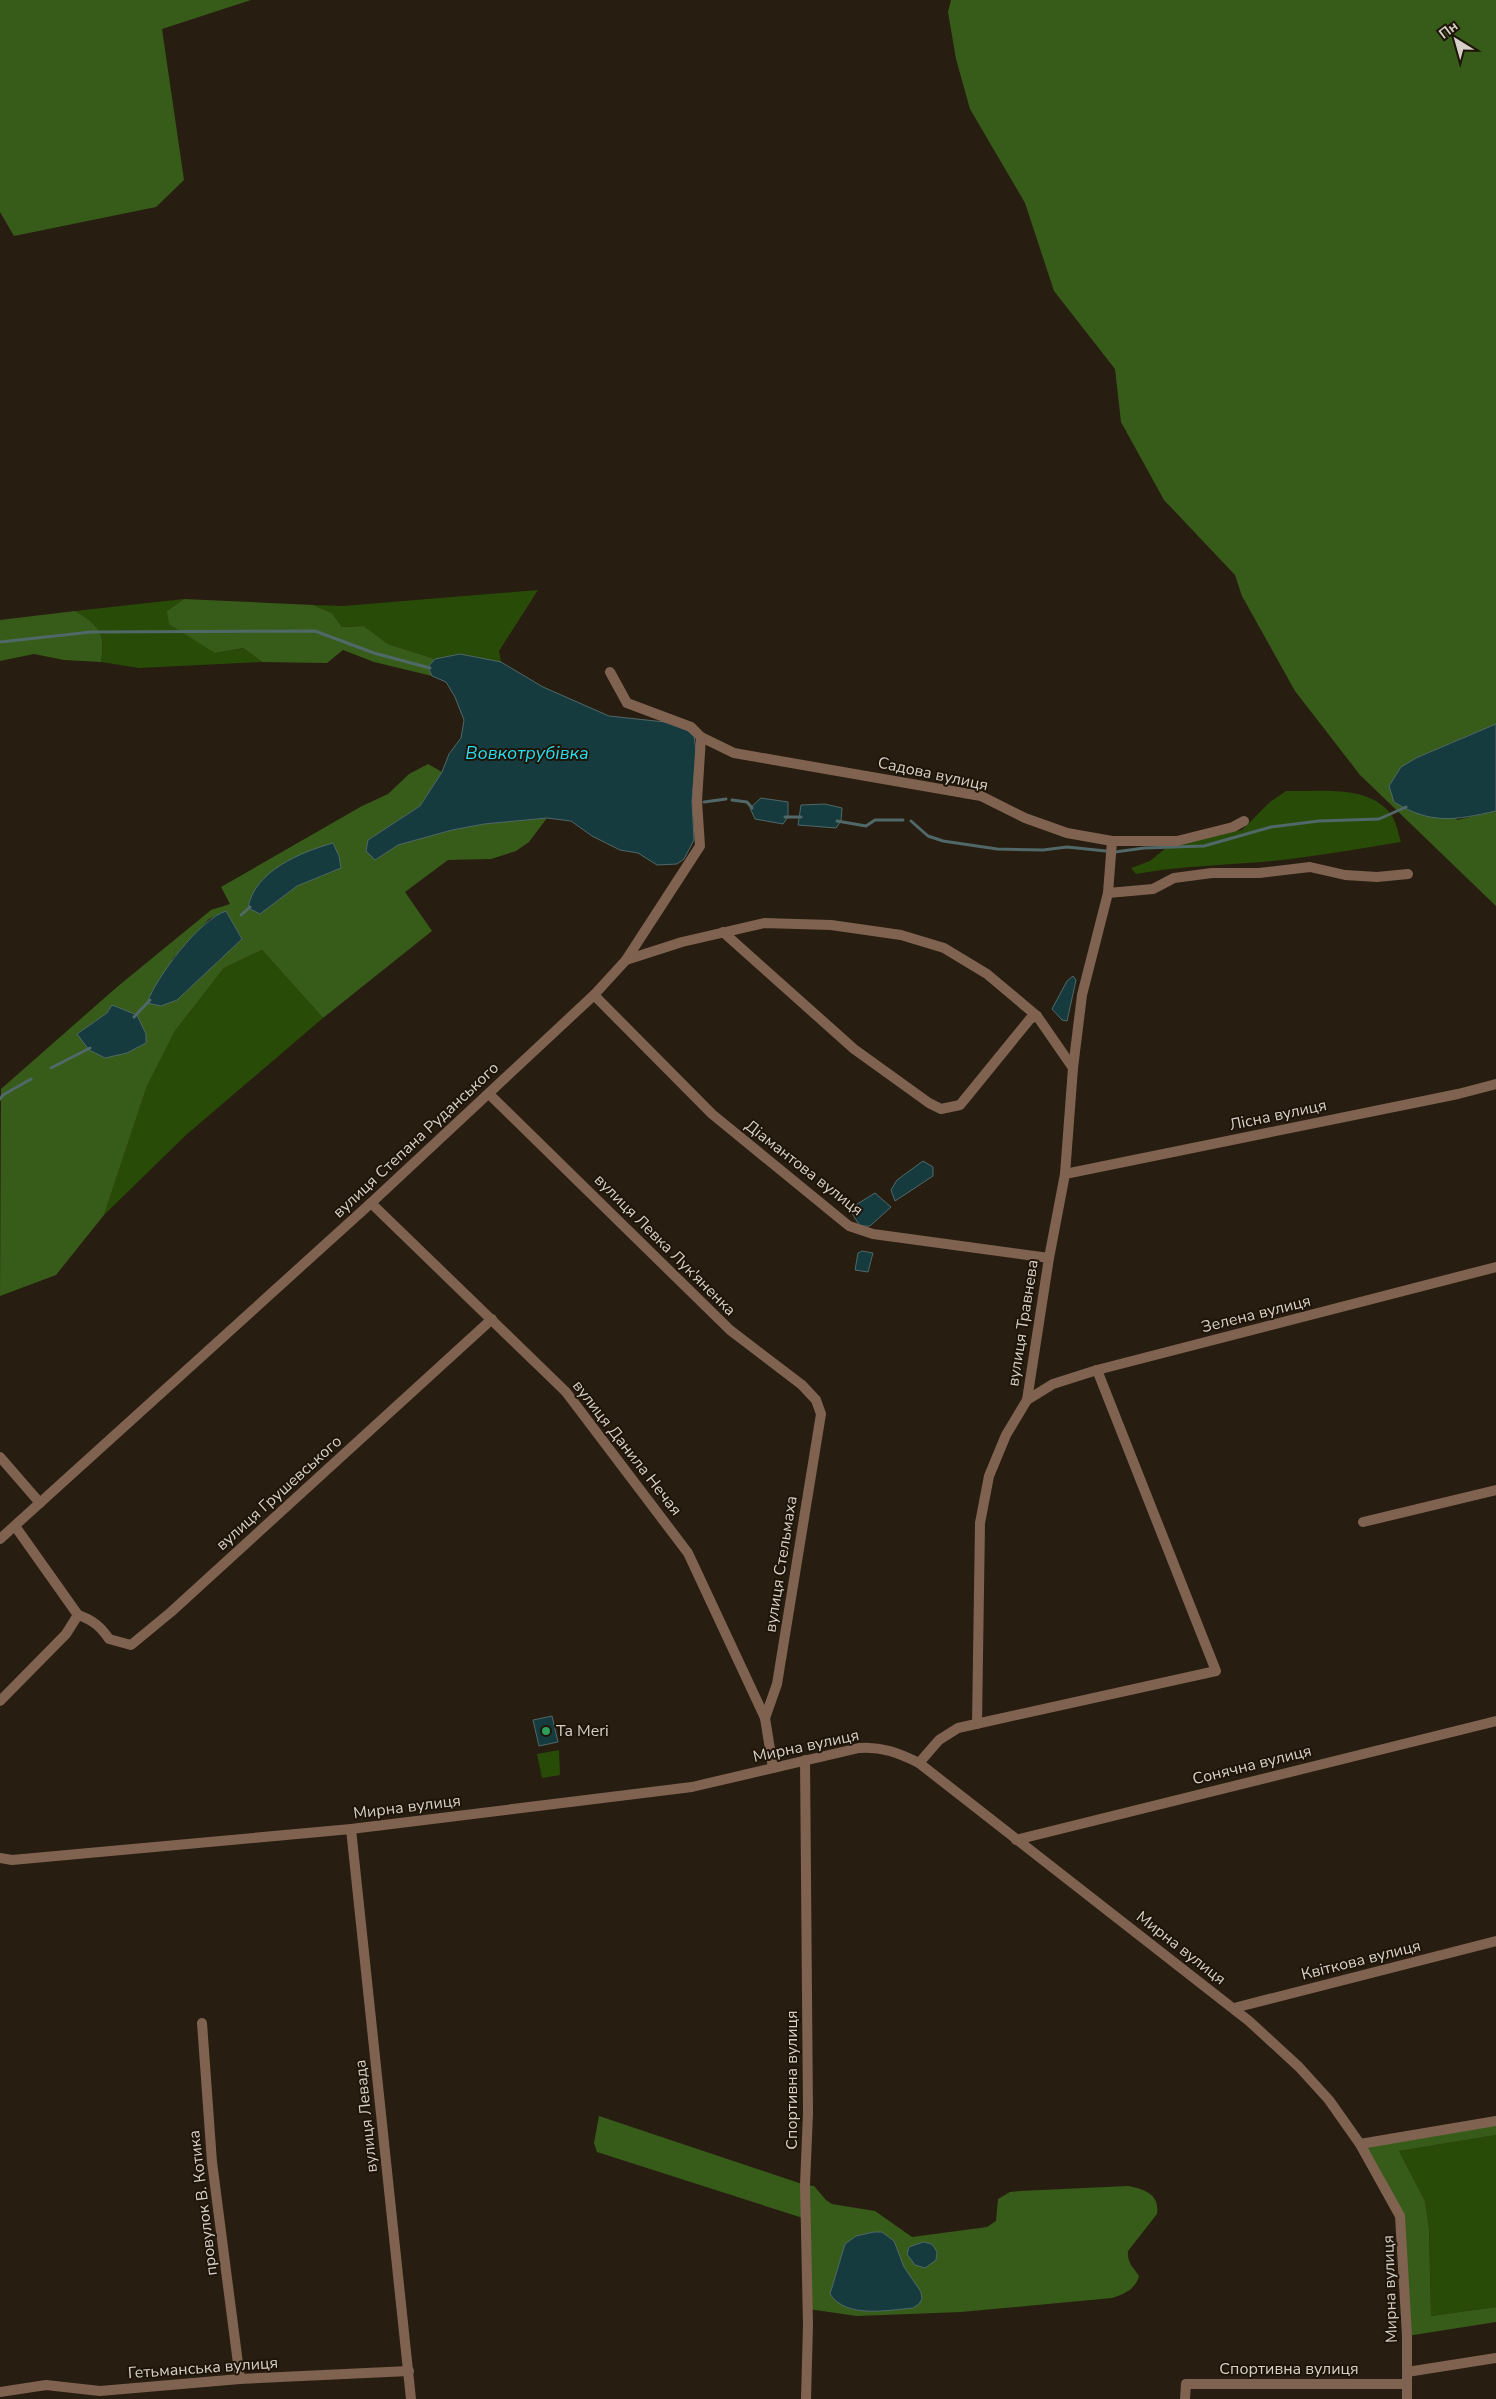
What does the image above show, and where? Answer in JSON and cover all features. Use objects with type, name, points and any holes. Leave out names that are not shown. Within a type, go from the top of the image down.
[{"type":"street","name":"Садова вулиця","points":[[610,672],[627,703],[691,727],[700,737],[734,753],[844,770],[981,796],[1025,818],[1067,833],[1112,841],[1177,840],[1233,827],[1244,821]]},
{"type":"street","name":"вулиця Степана Руданського","points":[[0,1539],[489,1094],[594,995],[626,960],[700,846],[697,801],[700,737]]},
{"type":"street","name":"вулиця Травнева","points":[[977,1724],[980,1523],[989,1476],[1006,1435],[1027,1400],[1048,1258],[1065,1174],[1073,1068],[1082,995],[1108,893],[1112,841]]},
{"type":"street","points":[[1108,893],[1154,889],[1174,878],[1212,873],[1259,872],[1310,867],[1344,875],[1377,877],[1408,874]]},
{"type":"street","points":[[626,960],[723,932],[764,923],[831,924],[901,935],[944,948],[986,974],[1037,1016],[1073,1068]]},
{"type":"street","points":[[723,932],[854,1049],[929,1103],[941,1109],[960,1105],[1030,1019],[1037,1016]]},
{"type":"street","name":"Діамантова вулиця","points":[[594,995],[712,1114],[849,1226],[873,1234],[1048,1258]]},
{"type":"street","name":"Лісна вулиця","points":[[1065,1174],[1458,1094],[1496,1084]]},
{"type":"street","name":"вулиця Левка Лук'яненка","points":[[489,1094],[730,1330],[802,1385],[816,1400],[821,1414]]},
{"type":"street","name":"вулиця Данила Нечая","points":[[371,1203],[566,1392],[688,1553],[765,1718],[773,1768]]},
{"type":"street","name":"Зелена вулиця","points":[[1027,1400],[1053,1384],[1097,1370],[1496,1267]]},
{"type":"street","name":"вулиця Грушевського","points":[[15,1526],[78,1615],[88,1618],[100,1627],[109,1639],[131,1644],[193,1592],[492,1319]]},
{"type":"street","points":[[919,1763],[939,1740],[958,1728],[1216,1671],[1097,1370]]},
{"type":"street","name":"вулиця Стельмаха","points":[[765,1718],[776,1684],[821,1414]]},
{"type":"street","points":[[0,1457],[40,1503]]},
{"type":"street","points":[[1363,1522],[1496,1490]]},
{"type":"street","points":[[0,1701],[66,1634],[78,1615]]},
{"type":"street","name":"Сонячна вулиця","points":[[1016,1840],[1496,1720]]},
{"type":"street","name":"Мирна вулиця","points":[[0,1859],[12,1860],[351,1829],[692,1787],[869,1747],[898,1753],[919,1763],[1234,2008],[1311,2080],[1360,2144],[1400,2216],[1407,2399]]},
{"type":"street","name":"Спортивна вулиця","points":[[805,1760],[808,2113],[805,2185],[808,2325],[806,2399]]},
{"type":"street","name":"вулиця Левада","points":[[351,1829],[411,2399]]},
{"type":"street","name":"Квіткова вулиця","points":[[1234,2008],[1496,1941]]},
{"type":"street","name":"провулок В. Котика","points":[[202,2023],[212,2162],[240,2379]]},
{"type":"street","points":[[1360,2144],[1496,2121]]},
{"type":"street","points":[[1407,2372],[1496,2358]]},
{"type":"street","name":"Гетьманська вулиця","points":[[0,2392],[46,2385],[100,2391],[240,2379],[409,2371]]},
{"type":"street","name":"Спортивна вулиця","points":[[1185,2399],[1186,2384],[1407,2384]]},
{"type":"green space","points":[[0,0],[251,0],[162,29],[184,180],[156,207],[14,236],[0,212]]},
{"type":"green space","points":[[951,0],[1496,0],[1496,724],[1416,758],[1457,820],[1496,811],[1496,906],[1360,775],[1295,691],[1242,596],[1235,575],[1164,500],[1121,422],[1115,369],[1054,291],[1025,203],[970,109],[956,59],[948,12]]},
{"type":"green space","points":[[538,590],[499,651],[501,662],[460,654],[435,659],[388,644],[364,626],[342,627],[332,613],[313,605],[343,606]]},
{"type":"green space","points":[[184,599],[167,611],[215,653],[243,648],[262,662],[139,668],[101,662],[102,644],[99,631],[90,621],[75,611]]},
{"type":"green space","points":[[184,599],[313,605],[332,613],[342,627],[364,626],[388,644],[435,659],[428,667],[432,676],[374,662],[343,650],[327,663],[262,662],[243,648],[215,653],[169,624],[167,611]]},
{"type":"green space","points":[[75,611],[90,621],[99,631],[102,644],[101,662],[64,660],[34,654],[0,661],[0,620]]},
{"type":"green space","points":[[428,764],[442,772],[420,806],[368,840],[375,860],[398,845],[452,830],[484,824],[547,818],[529,842],[516,851],[491,859],[448,860],[405,892],[432,931],[323,1018],[262,950],[224,968],[175,1031],[147,1086],[104,1215],[56,1275],[0,1296],[1,1089],[117,987],[211,910],[230,904],[221,887],[362,806],[388,794],[409,774]],"holes":[[[333,843],[341,868],[297,886],[260,914]],[[226,911],[242,939],[177,1000],[172,959],[209,919]],[[128,1012],[137,1015],[77,1034],[107,1013]]]},
{"type":"green space","points":[[1286,791],[1342,792],[1369,797],[1390,813],[1401,842],[1265,862],[1177,868],[1136,874],[1131,868],[1150,861],[1167,847],[1211,835],[1242,830],[1270,802]]},
{"type":"green space","points":[[262,950],[323,1018],[186,1135],[104,1215],[147,1086],[175,1031],[224,968]]},
{"type":"green space","points":[[559,1750],[560,1775],[542,1778],[537,1754]]},
{"type":"green space","points":[[599,2116],[805,2185],[814,2186],[832,2204],[875,2211],[912,2237],[987,2227],[996,2221],[998,2199],[1010,2192],[1020,2191],[1128,2186],[1150,2194],[1156,2202],[1157,2214],[1128,2251],[1129,2262],[1139,2276],[1135,2285],[1121,2295],[1112,2298],[961,2312],[857,2316],[808,2309],[806,2219],[597,2152],[594,2143]]},
{"type":"green space","points":[[1496,2124],[1496,2135],[1399,2151],[1425,2201],[1429,2229],[1431,2316],[1496,2307],[1496,2322],[1407,2336],[1402,2225],[1360,2144]]},
{"type":"green space","points":[[1496,2135],[1496,2307],[1431,2316],[1429,2229],[1425,2201],[1399,2151]]},
{"type":"water","name":"Вовкотрубівка","points":[[460,654],[501,662],[543,687],[609,716],[665,722],[683,727],[694,736],[696,751],[692,802],[694,840],[684,859],[677,864],[657,865],[638,853],[620,850],[592,836],[571,821],[547,818],[484,824],[452,830],[398,845],[375,860],[366,851],[368,840],[420,806],[442,772],[449,754],[461,738],[464,720],[455,697],[446,682],[432,676],[428,667],[435,659]]},
{"type":"water","points":[[1496,724],[1496,811],[1468,817],[1444,819],[1420,814],[1394,802],[1389,786],[1401,767],[1416,758]]},
{"type":"water","points":[[761,798],[788,802],[788,817],[783,824],[755,819],[750,808]]},
{"type":"water","points":[[825,804],[842,808],[841,821],[836,828],[798,825],[801,805]]},
{"type":"water","points":[[333,843],[339,856],[341,868],[297,886],[260,914],[248,908],[252,895],[269,874],[294,858]]},
{"type":"water","points":[[226,911],[242,939],[177,1000],[161,1006],[147,1003],[160,978],[180,950],[204,925],[215,916]]},
{"type":"water","points":[[1073,976],[1076,980],[1067,1021],[1062,1020],[1052,1009],[1067,981]]},
{"type":"water","points":[[112,1005],[137,1015],[146,1034],[146,1043],[127,1053],[105,1058],[89,1050],[77,1034],[107,1013]]},
{"type":"water","points":[[923,1161],[933,1167],[933,1176],[895,1201],[891,1190],[897,1180]]},
{"type":"water","points":[[875,1193],[891,1207],[870,1226],[860,1226],[849,1209]]},
{"type":"water","points":[[862,1251],[873,1253],[868,1272],[855,1270],[858,1253]]},
{"type":"water","name":"Ta Meri","points":[[552,1716],[558,1742],[539,1746],[533,1720]]},
{"type":"water","points":[[882,2232],[894,2241],[904,2267],[921,2292],[922,2299],[913,2308],[880,2311],[857,2310],[837,2302],[830,2294],[845,2244],[856,2236]]},
{"type":"water","points":[[923,2242],[932,2244],[937,2252],[936,2260],[925,2268],[915,2265],[907,2254],[909,2247]]},
{"type":"waterway","points":[[0,642],[91,632],[315,631],[374,653],[430,668]]},
{"type":"waterway","points":[[704,802],[726,799]]},
{"type":"waterway","points":[[732,800],[747,802],[752,808]]},
{"type":"waterway","points":[[1115,852],[1144,848],[1204,846],[1271,827],[1319,821],[1379,819],[1406,807]]},
{"type":"waterway","points":[[785,817],[801,817]]},
{"type":"waterway","points":[[837,821],[866,826],[875,820],[903,820]]},
{"type":"waterway","points":[[911,821],[928,836],[943,841],[997,849],[1043,850],[1067,847],[1106,851]]},
{"type":"waterway","points":[[241,915],[250,907]]},
{"type":"waterway","points":[[134,1017],[150,1000]]},
{"type":"waterway","points":[[51,1068],[90,1048]]},
{"type":"waterway","points":[[0,1099],[3,1095],[31,1079]]},
{"type":"place","name":"Ta Meri","points":[[546,1731]]}]
